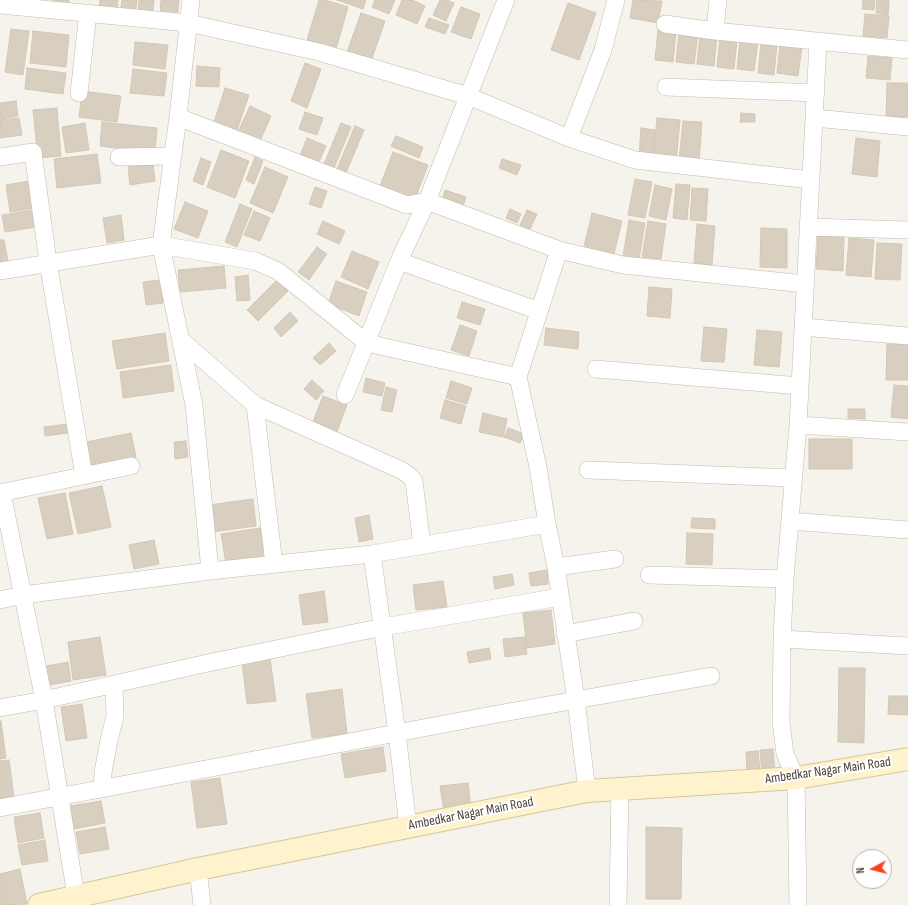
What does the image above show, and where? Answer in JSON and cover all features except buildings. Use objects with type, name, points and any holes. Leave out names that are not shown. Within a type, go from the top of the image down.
[{"type":"street","points":[[191,0],[178,117],[161,245],[194,405],[210,570]]},
{"type":"street","points":[[569,138],[603,50],[616,0]]},
{"type":"street","points":[[715,31],[718,0]]},
{"type":"street","points":[[345,395],[399,261],[427,201],[503,1]]},
{"type":"street","points":[[0,5],[188,23],[319,52],[468,96],[569,138],[635,160],[811,180]]},
{"type":"street","points":[[79,93],[88,13]]},
{"type":"street","points":[[665,24],[715,31],[908,50]]},
{"type":"street","points":[[798,905],[796,778],[785,754],[781,722],[782,639],[785,579],[798,425],[818,42]]},
{"type":"street","points":[[666,87],[816,93]]},
{"type":"street","points":[[178,117],[407,205],[427,201],[559,250],[623,265],[805,284]]},
{"type":"street","points":[[814,118],[908,127]]},
{"type":"street","points":[[0,157],[33,152],[48,262],[84,476]]},
{"type":"street","points":[[120,157],[172,156]]},
{"type":"street","points":[[808,227],[908,230]]},
{"type":"street","points":[[0,270],[161,245],[255,261],[278,271],[367,343],[518,377]]},
{"type":"street","points":[[559,250],[518,377],[538,467],[547,524],[556,567],[576,700],[587,791]]},
{"type":"street","points":[[399,261],[539,311]]},
{"type":"street","points":[[803,327],[908,336]]},
{"type":"street","points":[[181,340],[254,405],[401,470],[410,476],[414,481],[422,545]]},
{"type":"street","points":[[596,369],[800,386]]},
{"type":"street","points":[[254,405],[274,564]]},
{"type":"street","points":[[798,425],[908,432]]},
{"type":"street","points":[[76,896],[44,700],[1,493],[131,466]]},
{"type":"street","points":[[588,470],[793,478]]},
{"type":"street","points":[[790,521],[908,530]]},
{"type":"street","points":[[0,600],[23,595],[210,570],[372,554],[547,524]]},
{"type":"street","points":[[372,554],[397,732],[408,827]]},
{"type":"street","points":[[556,567],[615,559]]},
{"type":"street","points":[[649,575],[785,579]]},
{"type":"street","points":[[0,708],[44,700],[203,664],[383,627],[560,597]]},
{"type":"street","points":[[565,634],[634,621]]},
{"type":"street","points":[[782,639],[908,646]]},
{"type":"street","points":[[0,808],[60,798],[397,732],[711,676]]},
{"type":"street","points":[[102,789],[107,747],[114,718],[114,684]]},
{"type":"street","name":"Ambedkar Nagar Main Road","points":[[39,905],[198,869],[587,791],[796,778],[908,759]]},
{"type":"street","points":[[618,905],[620,789]]},
{"type":"street","points":[[198,869],[202,905]]}]
